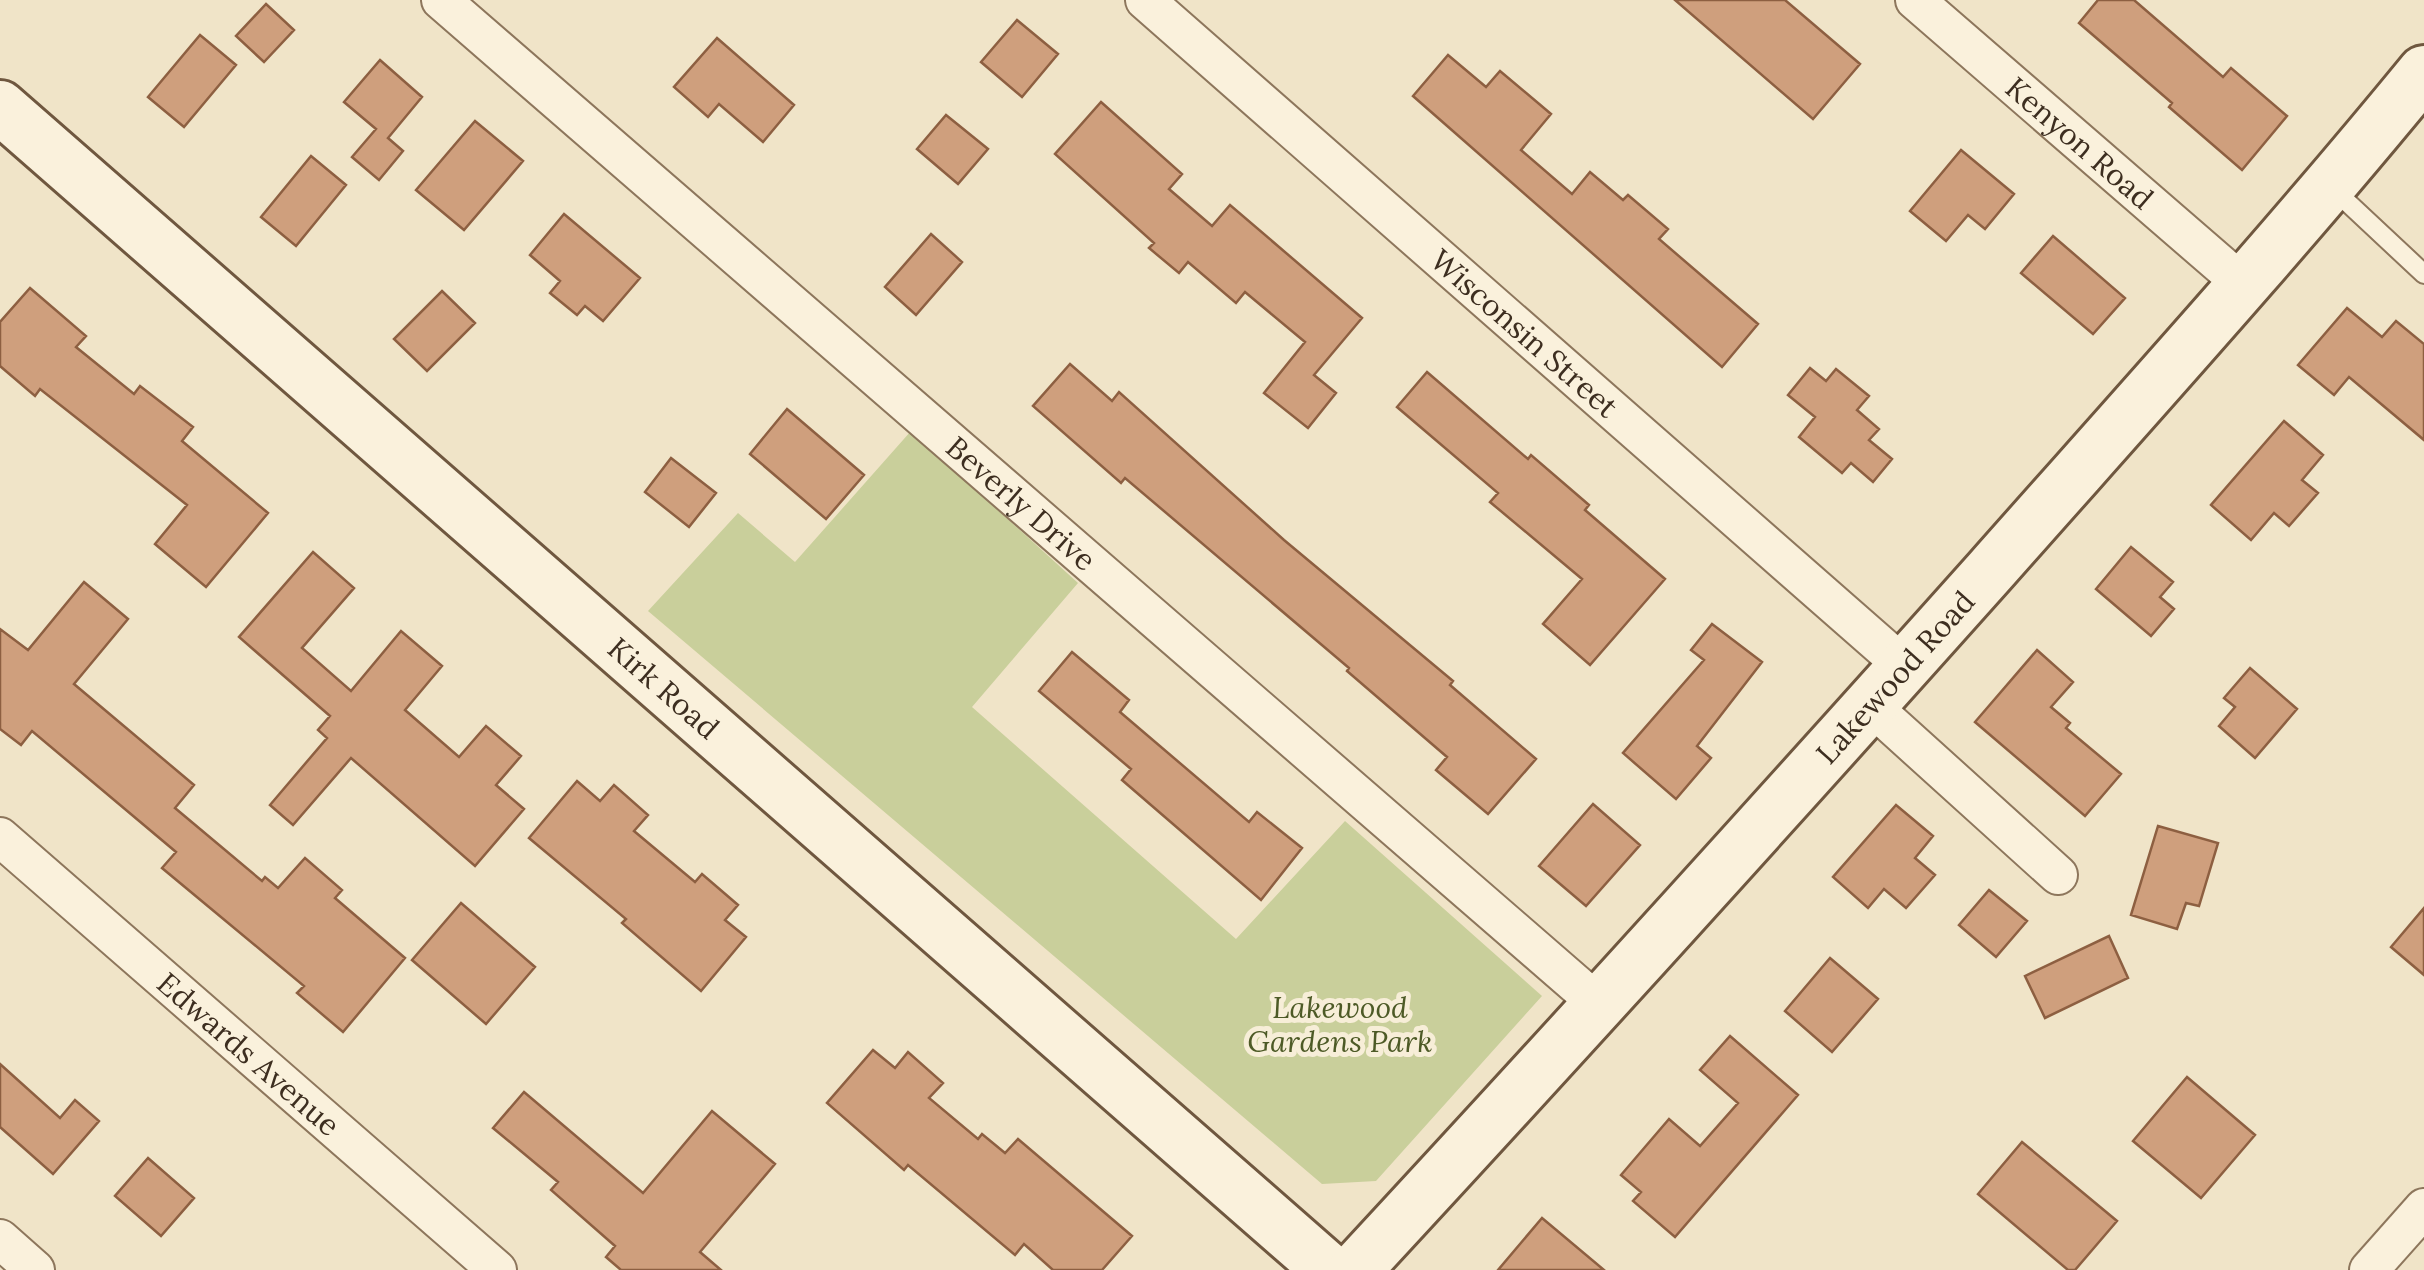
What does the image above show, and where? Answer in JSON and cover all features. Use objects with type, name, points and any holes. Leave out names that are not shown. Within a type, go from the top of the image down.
[{"type":"street","name":"Beverly Drive","points":[[440,0],[1601,1006]]},
{"type":"street","name":"Wisconsin Street","points":[[1144,0],[1904,666]]},
{"type":"street","name":"Kenyon Road","points":[[1914,0],[2244,285]]},
{"type":"street","name":"Lakewood Road","points":[[1355,1270],[1601,1006],[2244,285],[2424,72]]},
{"type":"street","name":"Kirk Road","points":[[0,107],[1329,1270]]},
{"type":"street","points":[[1870,704],[2058,876]]},
{"type":"street","name":"Edwards Avenue","points":[[0,838],[497,1270]]},
{"type":"street","points":[[2369,1270],[2424,1208]]},
{"type":"street","points":[[0,1239],[35,1270]]},
{"type":"lane","points":[[2330,186],[2424,274]]},
{"type":"green space","name":"Lakewood Gardens Park","points":[[911,431],[1078,583],[972,707],[1236,939],[1345,821],[1542,996],[1376,1181],[1322,1184],[648,611],[738,513],[795,562]]},
{"type":"building","points":[[1675,0],[1785,0],[1860,64],[1813,119]]},
{"type":"building","points":[[2098,0],[2134,0],[2223,77],[2231,68],[2287,116],[2242,170],[2079,23]]},
{"type":"building","points":[[266,4],[294,30],[264,62],[236,36]]},
{"type":"building","points":[[1017,20],[1058,54],[1022,97],[981,62]]},
{"type":"building","points":[[200,35],[236,65],[184,127],[148,97]]},
{"type":"building","points":[[717,38],[794,105],[763,142],[719,104],[708,117],[674,87]]},
{"type":"building","points":[[1448,55],[1486,87],[1500,71],[1551,114],[1521,150],[1572,194],[1590,172],[1623,200],[1628,195],[1668,229],[1659,239],[1758,324],[1722,367],[1413,96]]},
{"type":"building","points":[[380,60],[422,97],[388,138],[403,151],[379,180],[352,157],[376,129],[344,102]]},
{"type":"building","points":[[1101,102],[1182,174],[1169,189],[1212,226],[1230,205],[1362,318],[1314,375],[1336,393],[1308,428],[1264,393],[1305,342],[1245,292],[1236,303],[1188,262],[1179,273],[1149,248],[1154,243],[1055,154]]},
{"type":"building","points":[[946,115],[988,149],[958,184],[917,149]]},
{"type":"building","points":[[475,121],[523,161],[464,230],[416,190]]},
{"type":"building","points":[[1961,150],[2014,194],[1985,229],[1968,215],[1946,241],[1910,211]]},
{"type":"building","points":[[311,156],[346,185],[296,246],[261,217]]},
{"type":"building","points":[[564,214],[640,278],[603,321],[585,306],[577,315],[550,293],[560,281],[530,255]]},
{"type":"building","points":[[931,234],[962,262],[916,315],[885,287]]},
{"type":"building","points":[[2053,236],[2125,298],[2093,334],[2021,273]]},
{"type":"building","points":[[30,288],[86,336],[76,347],[134,394],[140,386],[193,427],[182,441],[268,513],[206,587],[155,544],[187,505],[40,389],[35,396],[0,366],[0,322]]},
{"type":"building","points":[[442,291],[475,323],[427,371],[394,339]]},
{"type":"building","points":[[2347,308],[2382,337],[2396,321],[2424,344],[2424,440],[2349,377],[2334,395],[2298,365]]},
{"type":"building","points":[[1070,364],[1112,401],[1119,392],[1284,540],[1453,681],[1450,685],[1536,759],[1488,814],[1436,770],[1447,757],[1347,671],[1349,668],[1125,478],[1121,483],[1033,406]]},
{"type":"building","points":[[1810,368],[1826,381],[1836,369],[1869,396],[1857,410],[1879,429],[1869,440],[1892,459],[1873,482],[1851,463],[1842,473],[1799,437],[1815,417],[1788,395]]},
{"type":"building","points":[[1427,372],[1528,459],[1531,455],[1589,505],[1585,510],[1665,579],[1590,665],[1543,624],[1582,579],[1490,502],[1498,493],[1397,407]]},
{"type":"building","points":[[787,409],[864,475],[826,519],[750,454]]},
{"type":"building","points":[[2284,421],[2323,455],[2302,480],[2318,493],[2289,526],[2274,513],[2251,540],[2211,505]]},
{"type":"building","points":[[671,458],[716,493],[689,527],[645,492]]},
{"type":"building","points":[[2131,547],[2173,582],[2160,597],[2174,609],[2151,636],[2096,589]]},
{"type":"building","points":[[313,552],[354,588],[302,648],[351,691],[401,631],[442,666],[405,710],[459,757],[486,726],[521,756],[496,785],[524,809],[475,866],[351,758],[293,825],[270,805],[327,738],[318,730],[330,716],[239,637]]},
{"type":"building","points":[[84,582],[128,619],[74,684],[194,785],[175,808],[262,881],[265,877],[278,888],[305,858],[342,890],[335,898],[405,958],[343,1032],[297,993],[304,986],[162,868],[176,852],[32,731],[21,745],[0,729],[0,629],[28,650]]},
{"type":"building","points":[[1712,624],[1762,662],[1697,746],[1711,758],[1676,799],[1623,753],[1704,660],[1691,650]]},
{"type":"building","points":[[2037,650],[2073,682],[2051,707],[2070,723],[2066,728],[2121,774],[2085,816],[1975,722]]},
{"type":"building","points":[[1072,652],[1129,700],[1120,712],[1249,822],[1257,812],[1302,848],[1261,900],[1122,780],[1131,769],[1039,691]]},
{"type":"building","points":[[2250,668],[2297,709],[2255,758],[2219,726],[2235,707],[2224,698]]},
{"type":"building","points":[[577,781],[600,801],[614,785],[648,815],[634,831],[695,882],[702,874],[738,905],[725,920],[746,937],[701,991],[622,923],[626,919],[529,838]]},
{"type":"building","points":[[1593,804],[1640,845],[1586,906],[1539,866]]},
{"type":"building","points":[[1896,805],[1933,836],[1915,858],[1935,875],[1906,908],[1884,889],[1868,908],[1833,877]]},
{"type":"building","points":[[2158,826],[2218,843],[2199,906],[2186,903],[2177,929],[2131,915]]},
{"type":"building","points":[[1989,890],[2027,921],[1996,957],[1959,925]]},
{"type":"building","points":[[461,903],[535,967],[486,1024],[412,960]]},
{"type":"building","points":[[2424,908],[2424,975],[2391,947]]},
{"type":"building","points":[[2109,936],[2128,978],[2045,1018],[2025,976]]},
{"type":"building","points":[[1830,958],[1878,999],[1832,1052],[1785,1011]]},
{"type":"building","points":[[1730,1036],[1798,1095],[1675,1237],[1633,1201],[1641,1192],[1621,1175],[1669,1119],[1700,1146],[1738,1103],[1700,1070]]},
{"type":"building","points":[[873,1050],[895,1068],[908,1052],[943,1083],[929,1098],[978,1139],[982,1134],[1005,1153],[1018,1139],[1132,1236],[1102,1270],[1053,1270],[1024,1244],[1015,1255],[908,1165],[904,1170],[827,1103]]},
{"type":"building","points":[[0,1064],[60,1118],[75,1100],[99,1121],[53,1174],[0,1127]]},
{"type":"building","points":[[2187,1077],[2255,1135],[2201,1198],[2133,1141]]},
{"type":"building","points":[[524,1092],[643,1193],[712,1111],[775,1164],[700,1252],[721,1270],[621,1270],[606,1257],[615,1246],[551,1190],[558,1182],[493,1128]]},
{"type":"building","points":[[2022,1142],[2117,1221],[2075,1270],[2068,1270],[1978,1194]]},
{"type":"building","points":[[148,1158],[194,1198],[161,1236],[115,1196]]},
{"type":"building","points":[[1542,1218],[1604,1270],[1498,1270]]}]
